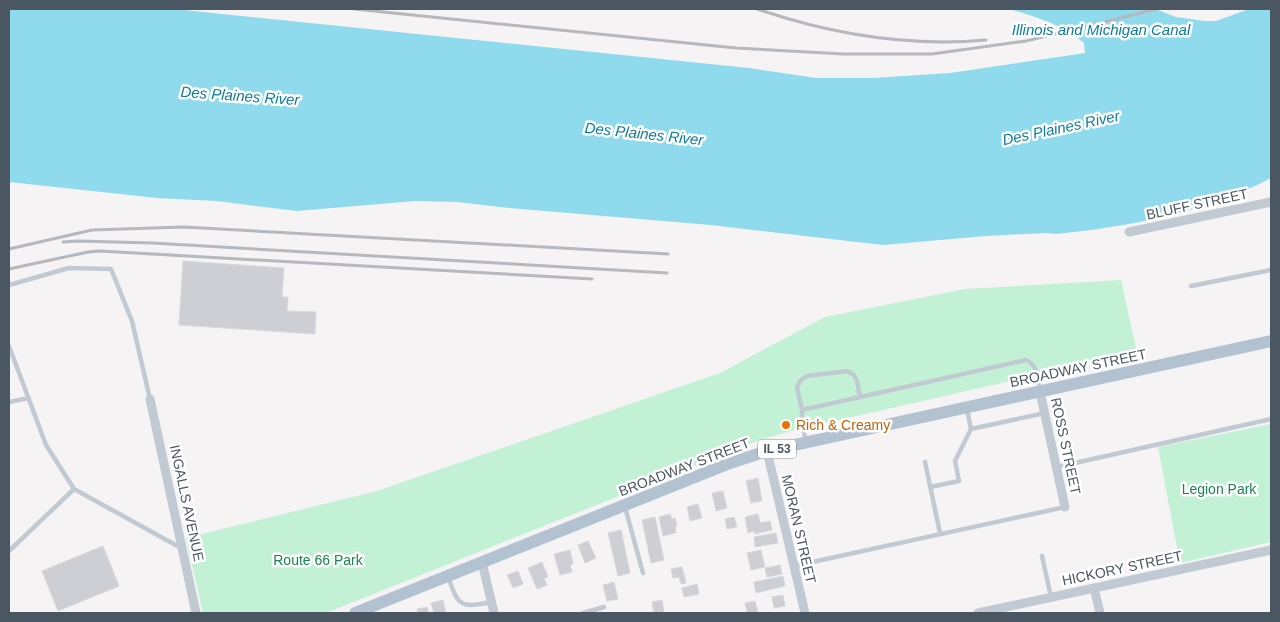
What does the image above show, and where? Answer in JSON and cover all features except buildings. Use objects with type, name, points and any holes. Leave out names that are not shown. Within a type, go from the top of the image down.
[{"type":"main road","name":"BROADWAY STREET","points":[[355,613],[730,463],[767,451],[1271,341]]},
{"type":"street","name":"BLUFF STREET","points":[[1129,232],[1271,202]]},
{"type":"street","name":"ROSS STREET","points":[[1040,392],[1065,506]]},
{"type":"street","name":"INGALLS AVENUE","points":[[150,399],[196,613]]},
{"type":"street","name":"MORAN STREET","points":[[767,451],[804,613]]},
{"type":"street","name":"HICKORY STREET","points":[[978,613],[1271,550]]},
{"type":"street","points":[[482,562],[494,613]]},
{"type":"street","points":[[1094,588],[1100,613]]},
{"type":"lane","points":[[9,284],[69,268],[110,269],[132,321],[150,399]]},
{"type":"lane","points":[[1191,286],[1271,270]]},
{"type":"lane","points":[[9,346],[46,445],[74,490],[182,549]]},
{"type":"lane","points":[[802,410],[1026,360],[1032,362],[1035,367],[1040,392]]},
{"type":"lane","points":[[806,442],[797,388],[800,381],[806,376],[847,371],[854,375],[857,381],[860,397]]},
{"type":"lane","points":[[9,402],[29,398]]},
{"type":"lane","points":[[930,487],[959,481],[955,461],[971,429],[967,407]]},
{"type":"lane","points":[[971,429],[1045,413]]},
{"type":"lane","points":[[1057,467],[1271,419]]},
{"type":"lane","points":[[925,462],[940,533]]},
{"type":"lane","points":[[9,551],[74,490]]},
{"type":"lane","points":[[625,506],[643,573]]},
{"type":"lane","points":[[794,566],[1065,506]]},
{"type":"lane","points":[[1042,556],[1051,597]]},
{"type":"lane","points":[[448,576],[457,600],[461,604],[473,606],[492,602]]},
{"type":"lane","points":[[583,613],[604,607]]},
{"type":"green space","name":"Route 66 Park","points":[[1121,280],[1137,352],[791,431],[757,441],[326,613],[203,613],[186,538],[377,491],[720,373],[825,317],[965,289]]},
{"type":"green space","name":"Legion Park","points":[[1271,424],[1271,542],[1180,563],[1158,447]]},
{"type":"water","points":[[9,9],[174,9],[749,68],[816,78],[872,78],[950,73],[1085,53],[1084,43],[1067,31],[1009,9],[1155,9],[1176,17],[1216,21],[1249,9],[1271,9],[1271,178],[1246,190],[1194,209],[1111,227],[1056,234],[986,236],[883,245],[711,225],[457,202],[415,201],[297,211],[217,201],[157,198],[9,182]]},
{"type":"railway","points":[[354,9],[736,48],[844,54],[932,54],[1026,41],[1157,9]]},
{"type":"railway","points":[[757,9],[841,32],[899,40],[928,42],[986,40]]},
{"type":"railway","points":[[9,249],[92,230],[184,227],[668,254]]},
{"type":"railway","points":[[63,242],[152,243],[667,273]]},
{"type":"railway","points":[[9,269],[100,251],[592,279]]},
{"type":"place","name":"Rich & Creamy","points":[[786,425]]},
{"type":"water label","name":"Illinois and Michigan Canal","points":[[1101,30]]},
{"type":"water label","name":"Des Plaines River","points":[[240,96]]},
{"type":"water label","name":"Des Plaines River","points":[[1061,128]]},
{"type":"water label","name":"Des Plaines River","points":[[644,134]]}]
